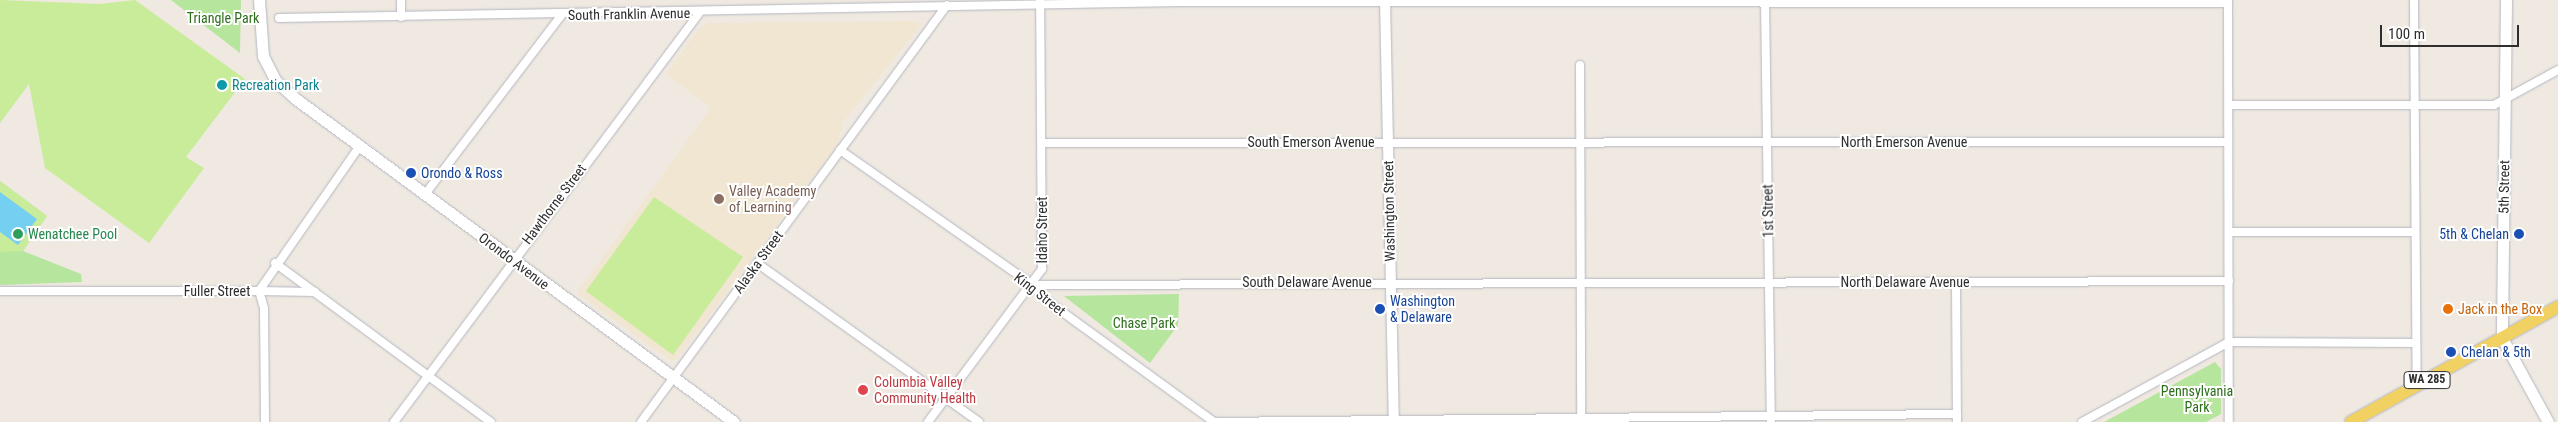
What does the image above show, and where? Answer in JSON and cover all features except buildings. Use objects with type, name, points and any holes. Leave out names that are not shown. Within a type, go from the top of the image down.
[{"type":"main road","name":"Orondo Avenue","points":[[259,0],[263,56],[276,81],[296,99],[426,193],[512,260],[734,422]]},
{"type":"main road","name":"5th Street","points":[[2506,0],[2502,338],[2548,422]]},
{"type":"main road","name":"WA 285","points":[[2351,422],[2558,307]]},
{"type":"street","points":[[401,0],[401,17]]},
{"type":"street","name":"South Franklin Avenue","points":[[279,18],[561,16],[893,3],[947,5],[1040,2],[1385,0],[2228,2]]},
{"type":"street","name":"Washington Street","points":[[1385,0],[1394,421]]},
{"type":"street","points":[[2414,0],[2414,343],[2416,385]]},
{"type":"street","name":"1st Street","points":[[1764,1],[1771,419]]},
{"type":"street","name":"Idaho Street","points":[[928,422],[1033,285],[1042,269],[1040,2]]},
{"type":"street","points":[[2228,2],[2229,422]]},
{"type":"street","name":"Alaska Street","points":[[641,422],[947,5]]},
{"type":"street","name":"Hawthorne Street","points":[[394,422],[512,260],[700,12]]},
{"type":"street","points":[[426,193],[561,16]]},
{"type":"street","points":[[1580,65],[1581,421]]},
{"type":"street","points":[[2229,105],[2494,105],[2558,70]]},
{"type":"street","name":"South Emerson Avenue","points":[[1042,143],[1579,141]]},
{"type":"street","name":"North Emerson Avenue","points":[[1579,141],[2228,142]]},
{"type":"street","name":"Fuller Street","points":[[0,292],[259,291],[274,263],[360,147]]},
{"type":"street","name":"King Street","points":[[840,150],[1033,285],[1046,300],[1214,422]]},
{"type":"street","points":[[2229,232],[2414,232]]},
{"type":"street","points":[[274,263],[491,422]]},
{"type":"street","points":[[757,263],[979,422]]},
{"type":"street","name":"North Delaware Avenue","points":[[1581,282],[2229,281]]},
{"type":"street","name":"South Delaware Avenue","points":[[1033,285],[1581,282]]},
{"type":"street","points":[[1214,422],[1957,418],[1956,282]]},
{"type":"street","points":[[265,422],[264,302],[259,291],[316,292]]},
{"type":"street","points":[[2082,422],[2229,342],[2414,343]]},
{"type":"shaded area","name":"Valley Academy of Learning","points":[[915,21],[922,24],[843,122],[838,143],[676,360],[669,360],[577,293],[711,108],[666,74],[700,28],[707,23]]},
{"type":"green space","points":[[0,0],[99,4],[135,0],[245,79],[186,157],[204,168],[149,243],[45,168],[29,84],[0,123]]},
{"type":"green space","name":"Triangle Park","points":[[171,0],[241,0],[240,53]]},
{"type":"green space","points":[[0,181],[47,216],[23,251],[81,274],[82,282],[0,285]]},
{"type":"green space","name":"Wenatchee Pool","points":[[0,181],[47,216],[23,251],[0,252]]},
{"type":"green space","points":[[654,197],[743,257],[673,355],[586,291]]},
{"type":"green space","name":"Chase Park","points":[[1179,294],[1178,325],[1150,363],[1064,296]]},
{"type":"green space","name":"Pennsylvania Park","points":[[2215,362],[2221,369],[2221,414],[2206,422],[2104,422]]},
{"type":"water","points":[[0,192],[37,219],[18,245],[0,232]]},
{"type":"place","name":"Recreation Park","points":[[222,85]]},
{"type":"place","name":"Orondo & Ross","points":[[411,173]]},
{"type":"place","name":"Valley Academy of Learning","points":[[719,199]]},
{"type":"place","name":"Wenatchee Pool","points":[[18,234]]},
{"type":"place","name":"5th & Chelan","points":[[2519,234]]},
{"type":"place","name":"Washington & Delaware","points":[[1380,309]]},
{"type":"place","name":"Jack in the Box","points":[[2448,309]]},
{"type":"place","name":"Chelan & 5th","points":[[2451,352]]},
{"type":"place","name":"Columbia Valley Community Health","points":[[863,390]]}]
